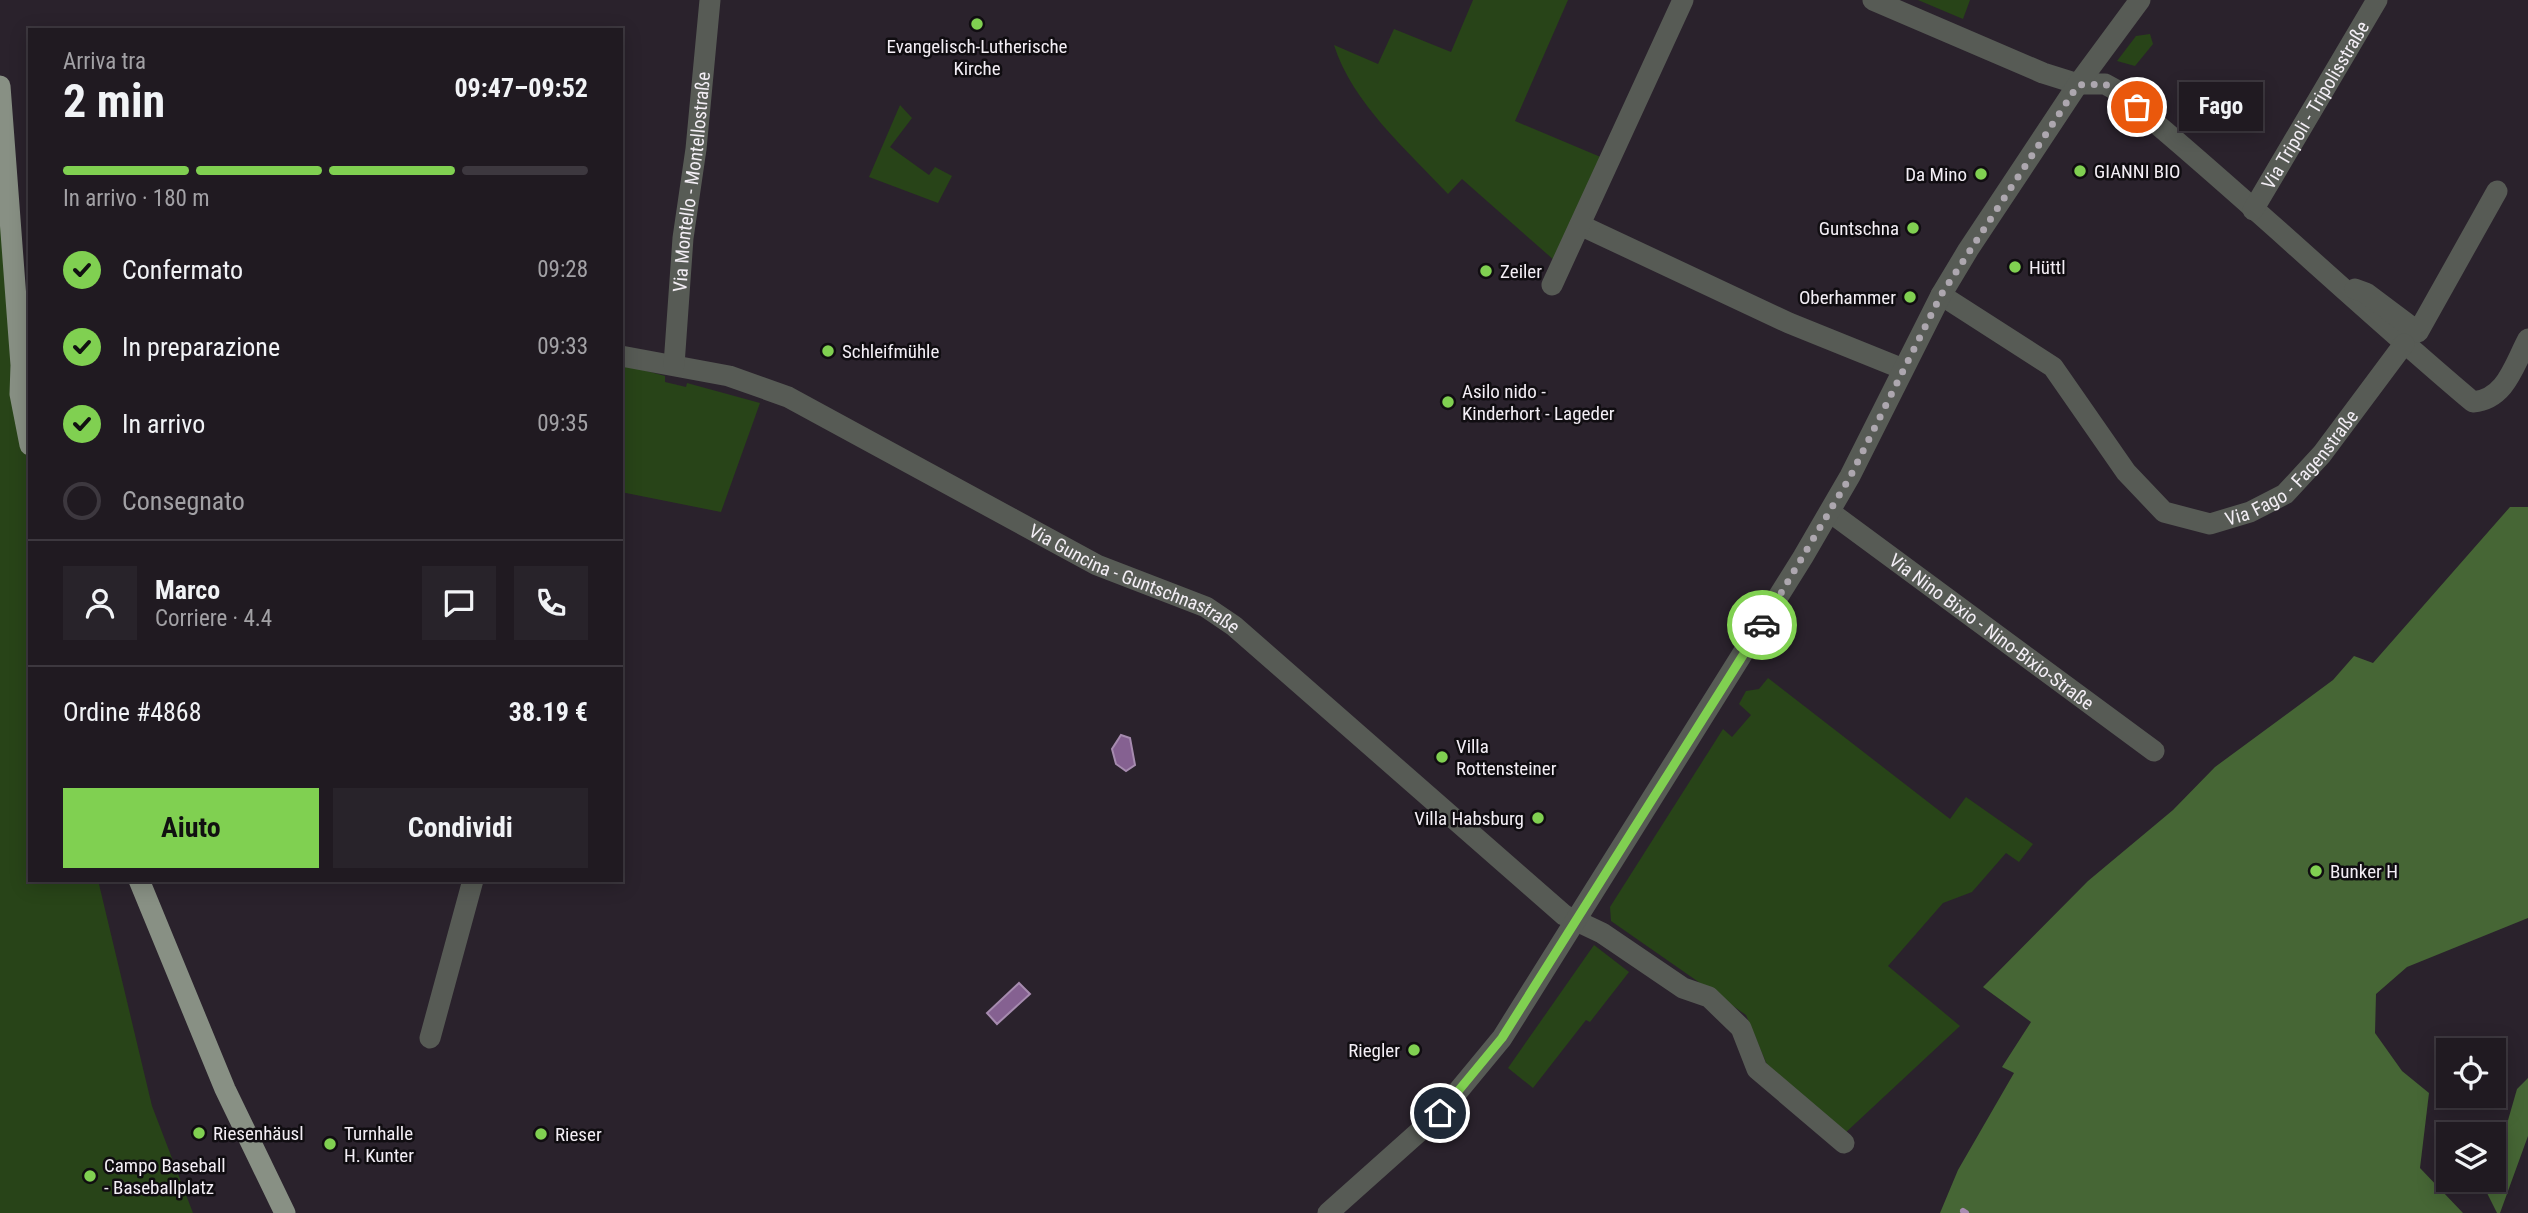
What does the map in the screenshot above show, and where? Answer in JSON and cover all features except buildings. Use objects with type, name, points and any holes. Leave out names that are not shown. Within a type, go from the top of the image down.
[{"type":"main road","points":[[0,86],[28,424]]},
{"type":"main road","points":[[140,882],[225,1089],[285,1213]]},
{"type":"street","name":"Via Montello - Montellostraße","points":[[674,365],[683,237],[696,149],[710,0]]},
{"type":"street","points":[[1552,285],[1683,0]]},
{"type":"street","points":[[1873,0],[2043,73],[2078,85],[2105,84],[2116,90],[2200,159],[2333,282],[2473,402],[2489,401],[2501,389],[2528,339]]},
{"type":"street","points":[[1328,1213],[1440,1113],[1502,1038],[1640,822],[1829,512],[1941,295],[2078,85],[2140,0]]},
{"type":"street","name":"Via Tripoli - Tripolisstraße","points":[[2253,210],[2377,0]]},
{"type":"street","points":[[2333,282],[2366,293],[2418,332],[2497,191]]},
{"type":"street","points":[[1580,225],[1789,323],[1903,369]]},
{"type":"street","name":"Via Fago - Fagenstraße","points":[[1941,295],[2053,367],[2126,472],[2164,512],[2210,524],[2250,512],[2285,494],[2322,454],[2404,344]]},
{"type":"street","name":"Via Guncina - Guntschnastraße","points":[[623,356],[729,376],[788,397],[1097,565],[1206,607],[1244,635],[1552,906],[1575,921]]},
{"type":"street","name":"Via Nino Bixio - Nino-Bixio-Straße","points":[[1829,512],[2154,751]]},
{"type":"street","points":[[430,1038],[472,882]]},
{"type":"street","points":[[1575,921],[1602,933],[1683,988],[1709,998],[1741,1028],[1757,1069],[1844,1143]]},
{"type":"green space","points":[[1473,0],[1568,0],[1515,121],[1603,158],[1555,261],[1462,179],[1448,194],[1367,106],[1342,66],[1334,45],[1378,64],[1394,29],[1451,52]]},
{"type":"green space","points":[[1918,0],[1970,0],[1963,19]]},
{"type":"green space","points":[[2150,34],[2153,44],[2135,66],[2117,61],[2136,36]]},
{"type":"green space","points":[[900,105],[912,118],[890,147],[929,175],[935,167],[952,176],[938,203],[869,177]]},
{"type":"green space","points":[[0,145],[28,435],[28,882],[98,882],[152,1106],[193,1213],[0,1213]]},
{"type":"green space","points":[[623,365],[665,376],[665,382],[686,387],[687,383],[760,403],[721,512],[623,492]]},
{"type":"green space","points":[[2510,507],[2528,507],[2528,918],[2407,967],[2376,994],[2375,1033],[2402,1071],[2429,1093],[2420,1168],[2436,1185],[2436,1192],[2443,1192],[2463,1213],[1940,1213],[1958,1170],[2014,1073],[2002,1067],[2031,1022],[1983,987],[2088,881],[2173,810],[2215,767],[2333,680],[2354,656],[2373,663]]},
{"type":"green space","points":[[1768,678],[1950,819],[1966,797],[2033,844],[2019,862],[2006,853],[1972,892],[1943,903],[1888,966],[1960,1026],[1843,1135],[1770,1072],[1746,1015],[1611,921],[1610,907],[1723,729],[1732,737],[1751,715],[1739,704],[1746,691],[1759,689]]},
{"type":"green space","points":[[1594,945],[1629,972],[1590,1022],[1586,1020],[1533,1088],[1508,1068]]},
{"type":"green space","points":[[2528,1078],[2528,1136],[2500,1213],[2497,1213],[2487,1193],[2506,1192],[2506,1127],[2517,1089]]},
{"type":"shaded area","points":[[1121,735],[1130,738],[1135,765],[1126,771],[1116,764],[1112,749]]},
{"type":"shaded area","points":[[1019,983],[1030,994],[997,1024],[987,1013]]},
{"type":"way so far","points":[[1762,625],[1850,477],[1941,295],[2078,85],[2105,84],[2137,107]]},
{"type":"place","name":"Evangelisch-Lutherische Kirche","points":[[977,24]]},
{"type":"place","name":"Fago","points":[[2137,107]]},
{"type":"place","name":"GIANNI BIO","points":[[2080,171]]},
{"type":"place","name":"Da Mino","points":[[1981,174]]},
{"type":"place","name":"Guntschna","points":[[1913,228]]},
{"type":"place","name":"Hüttl","points":[[2015,267]]},
{"type":"place","name":"Zeiler","points":[[1486,271]]},
{"type":"place","name":"Oberhammer","points":[[1910,297]]},
{"type":"place","name":"Schleifmühle","points":[[828,351]]},
{"type":"place","name":"Asilo nido - Kinderhort - Lageder","points":[[1448,402]]},
{"type":"place","name":"Villa Rottensteiner","points":[[1442,757]]},
{"type":"place","name":"Villa Habsburg","points":[[1538,818]]},
{"type":"place","name":"Bunker H","points":[[2316,871]]},
{"type":"place","name":"Riegler","points":[[1414,1050]]},
{"type":"place","name":"Riesenhäusl","points":[[199,1133]]},
{"type":"place","name":"Rieser","points":[[541,1134]]},
{"type":"place","name":"Turnhalle H. Kunter","points":[[330,1144]]},
{"type":"place","name":"Campo Baseball - Baseballplatz","points":[[90,1176]]},
{"type":"route","points":[[1440,1113],[1502,1038],[1762,625]]}]
